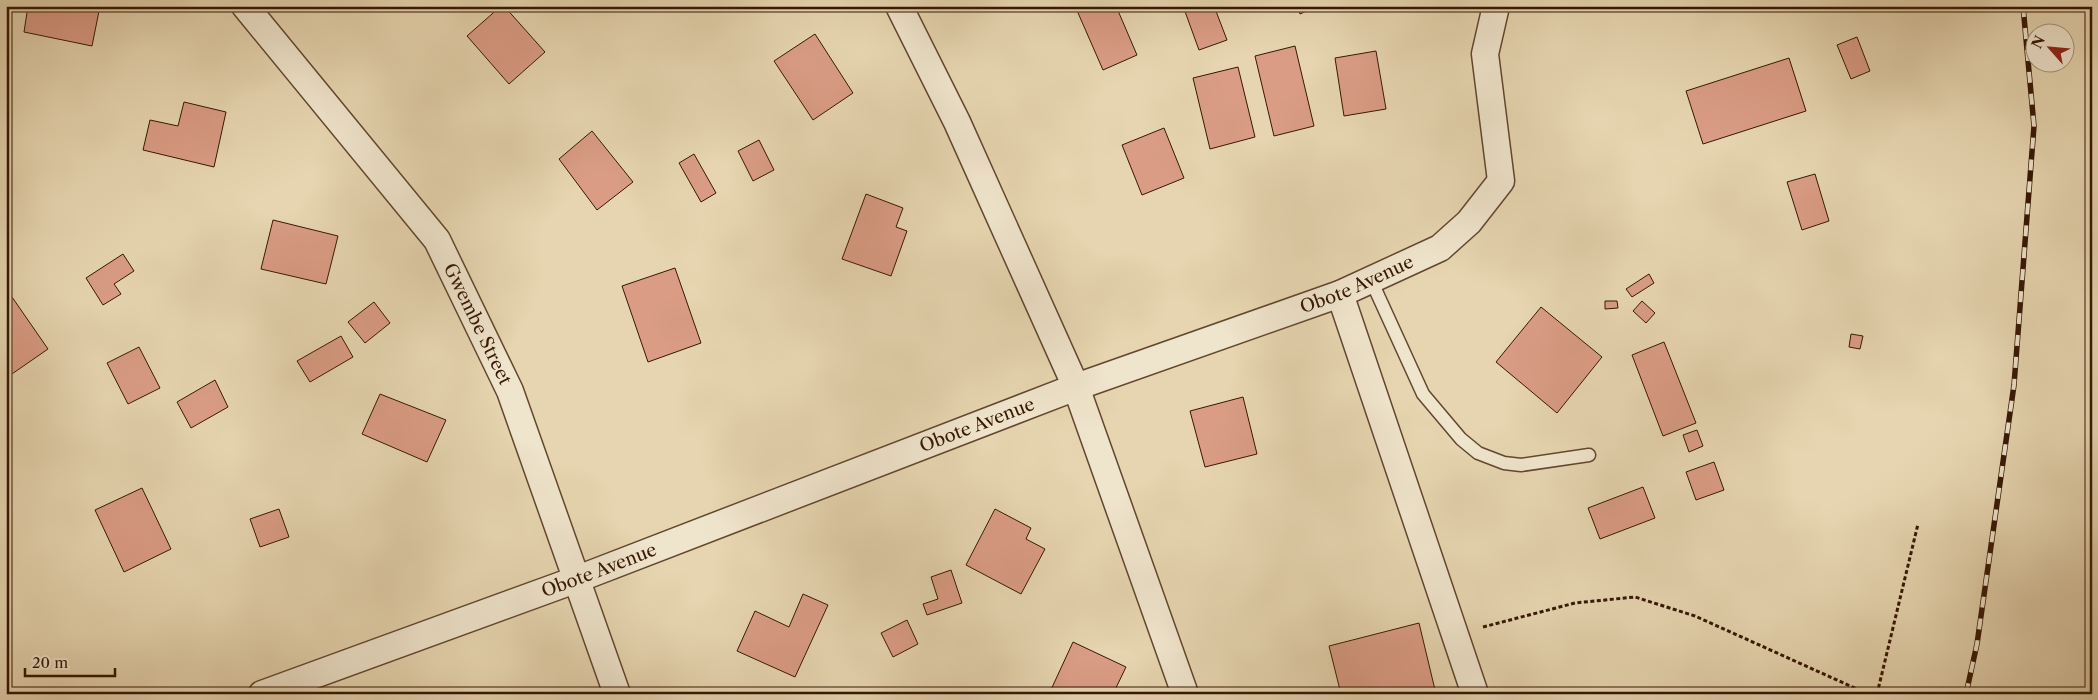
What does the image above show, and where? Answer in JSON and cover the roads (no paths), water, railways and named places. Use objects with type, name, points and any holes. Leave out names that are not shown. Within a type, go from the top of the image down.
[{"type":"street","name":"Gwembe Street","points":[[245,6],[437,240],[510,390],[575,580],[617,694]]},
{"type":"street","points":[[899,6],[957,122],[1076,387],[1185,694]]},
{"type":"street","name":"Obote Avenue","points":[[262,694],[575,580],[1076,387],[1340,294],[1440,248],[1469,222],[1501,182],[1485,54],[1496,6]]},
{"type":"street","points":[[1340,294],[1475,694]]},
{"type":"lane","points":[[1371,280],[1423,394],[1460,440],[1478,454],[1504,463],[1522,465],[1589,455]]},
{"type":"railway","points":[[1966,694],[1977,644],[2014,385],[2034,126],[2023,6]]}]
